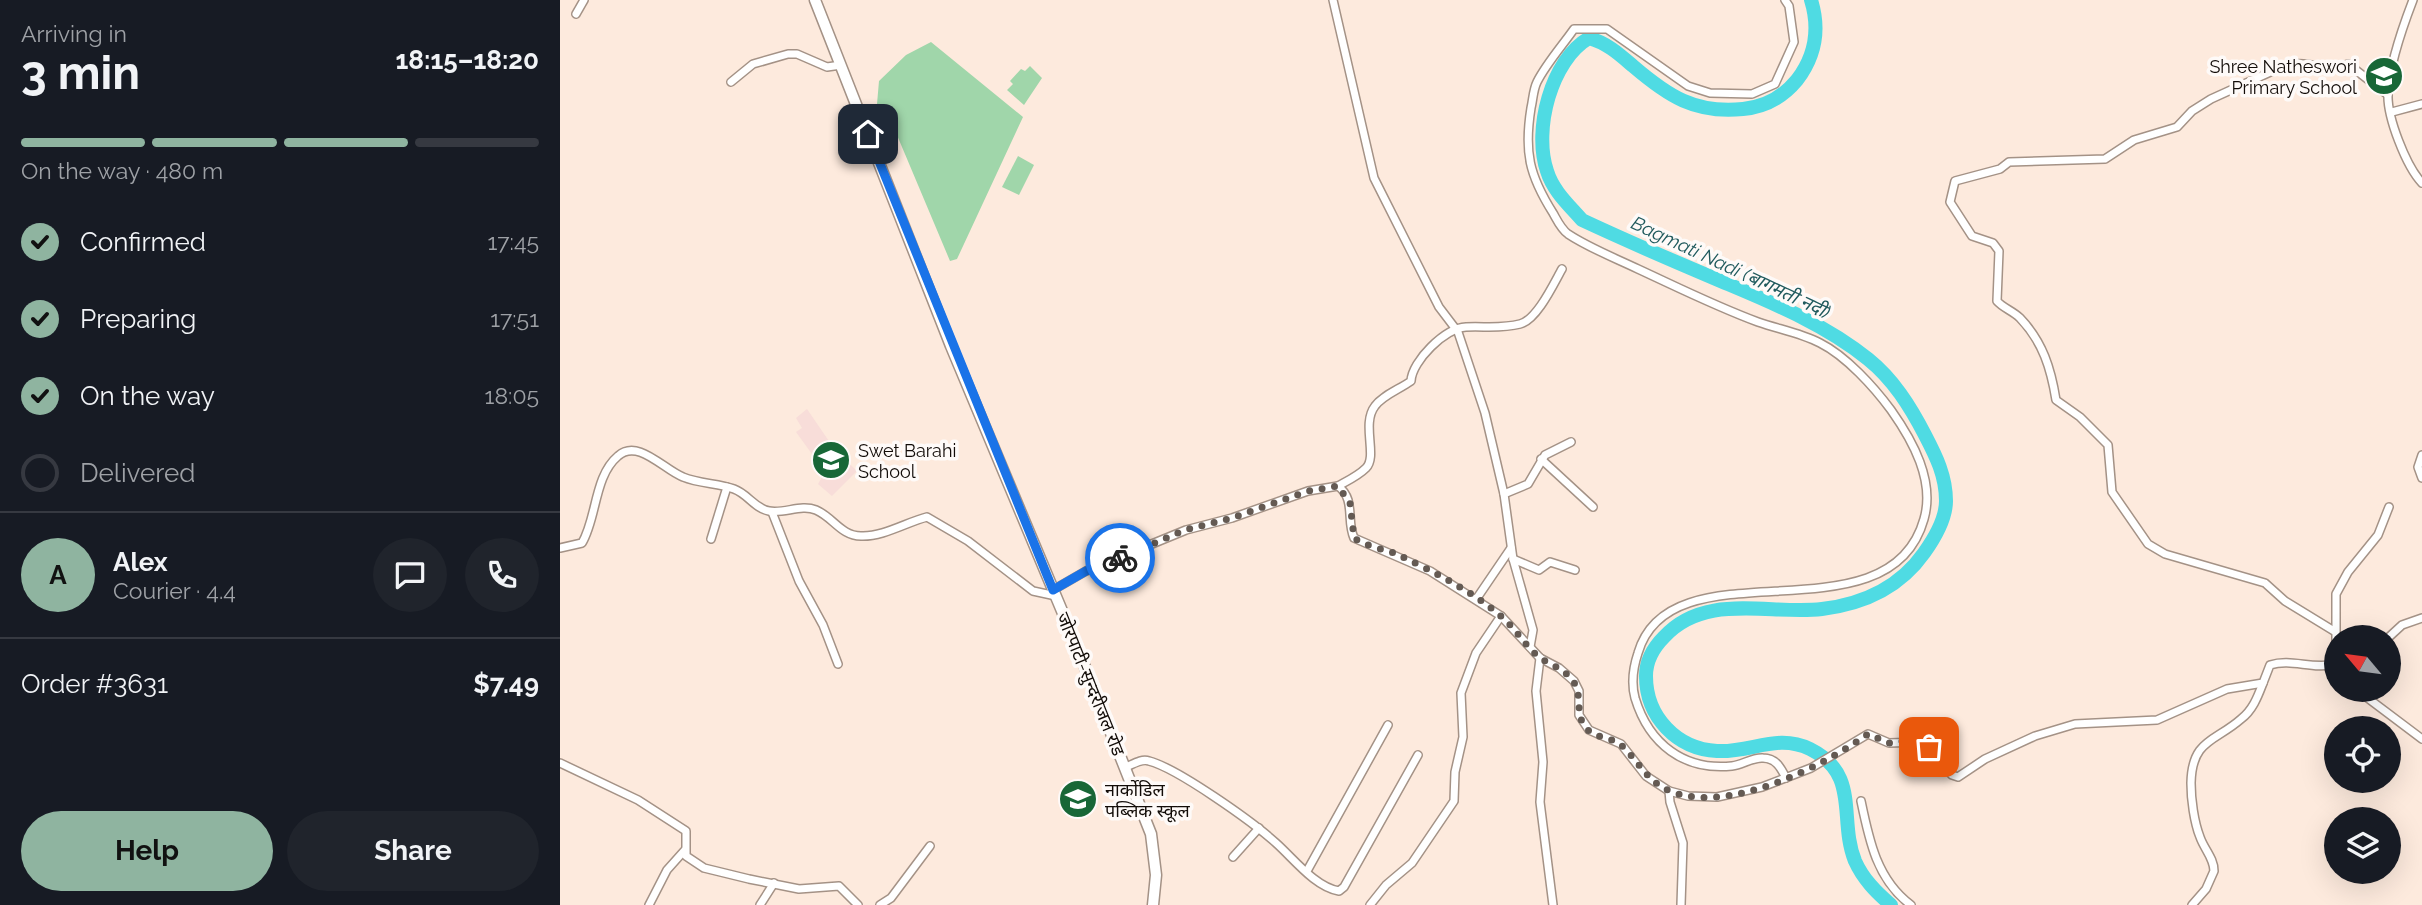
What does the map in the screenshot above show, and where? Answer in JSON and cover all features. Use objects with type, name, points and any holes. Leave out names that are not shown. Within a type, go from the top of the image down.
[{"type":"main road","name":"जोरपाटी-सुन्दरीजल रोड","points":[[815,0],[951,346],[1055,593],[1151,834],[1156,875],[1153,905]]},
{"type":"street","points":[[576,14],[584,0]]},
{"type":"street","points":[[1333,0],[1374,178],[1439,307],[1457,329],[1485,413],[1504,494],[1513,559],[1533,630],[1530,647]]},
{"type":"street","points":[[1785,0],[1789,6],[1794,42],[1775,83],[1752,94],[1710,93],[1688,86],[1607,29],[1574,29],[1536,84],[1525,143],[1538,189],[1565,232],[1675,286],[1756,321],[1824,345],[1880,397],[1918,457],[1928,492],[1927,507],[1920,532],[1893,566],[1858,580],[1821,589],[1714,598],[1680,607],[1657,622],[1640,646],[1633,676],[1634,694],[1647,727],[1665,749],[1685,761],[1713,768],[1766,758],[1779,764],[1786,778]]},
{"type":"street","points":[[2413,0],[2403,29],[2388,95],[2403,154],[2410,170],[2422,183]]},
{"type":"street","points":[[732,82],[753,64],[788,54],[797,54],[827,67],[841,65]]},
{"type":"street","points":[[2324,625],[2285,601],[2264,583],[2165,554],[2148,544],[2112,492],[2108,445],[2080,417],[2056,400],[2052,371],[2044,351],[2020,319],[1997,301],[1999,251],[1993,243],[1972,236],[1950,202],[1955,181],[2000,169],[2009,162],[2105,159],[2134,140],[2177,127],[2192,111],[2211,99],[2288,64],[2302,62],[2330,70],[2348,64],[2388,95]]},
{"type":"street","points":[[2392,112],[2422,104]]},
{"type":"street","points":[[560,548],[582,543],[588,534],[605,475],[618,455],[628,450],[644,453],[668,472],[704,485],[738,491],[757,508],[772,512],[812,509],[848,533],[862,536],[927,517],[968,541],[1033,591],[1055,593],[1086,571],[1185,530],[1232,518],[1308,491],[1338,486],[1368,467],[1371,458],[1368,448],[1370,417],[1375,405],[1411,381],[1413,367],[1430,349],[1457,329],[1521,324],[1547,298],[1562,269]]},
{"type":"street","points":[[1504,494],[1528,485],[1541,459],[1571,442]]},
{"type":"street","points":[[2422,455],[2418,467],[2422,478]]},
{"type":"street","points":[[1541,459],[1593,507]]},
{"type":"street","points":[[1338,486],[1350,503],[1354,538],[1397,554],[1476,598],[1501,616],[1540,657],[1574,681],[1579,691],[1579,715],[1589,730],[1621,744],[1646,776],[1670,791],[1688,796],[1717,797],[1786,778],[1811,768],[1868,734],[1889,743],[1921,742],[1952,775],[1958,777],[1985,759],[2035,736],[2075,724],[2157,720],[2227,689],[2263,683]]},
{"type":"street","points":[[711,539],[727,487]]},
{"type":"street","points":[[2335,625],[2338,588],[2378,535],[2389,507]]},
{"type":"street","points":[[772,512],[799,581],[823,625],[838,664]]},
{"type":"street","points":[[1476,598],[1511,548]]},
{"type":"street","points":[[1513,559],[1539,570],[1550,562],[1575,570]]},
{"type":"street","points":[[1370,905],[1386,885],[1412,863],[1454,801],[1455,772],[1463,737],[1461,693],[1476,653],[1501,616]]},
{"type":"street","points":[[2401,626],[2422,618]]},
{"type":"street","points":[[1540,657],[1536,691],[1543,762],[1540,802],[1553,905]]},
{"type":"street","points":[[2192,905],[2206,889],[2214,871],[2198,833],[2195,814],[2191,785],[2196,757],[2212,736],[2242,719],[2250,710],[2270,665],[2324,665]]},
{"type":"street","points":[[2373,702],[2422,739]]},
{"type":"street","points":[[1307,871],[1388,725]]},
{"type":"street","points":[[1124,768],[1142,760],[1149,761],[1259,828],[1327,888],[1342,890],[1418,755]]},
{"type":"street","points":[[560,763],[668,817],[687,831],[685,856],[704,868],[806,889],[839,886],[858,905]]},
{"type":"street","points":[[1670,791],[1670,802],[1684,843],[1681,905]]},
{"type":"street","points":[[1861,801],[1884,878],[1896,894],[1911,905]]},
{"type":"street","points":[[1233,858],[1259,828]]},
{"type":"street","points":[[880,905],[888,903],[930,846]]},
{"type":"street","points":[[649,905],[667,870],[684,851]]},
{"type":"street","points":[[760,905],[774,883]]},
{"type":"shaded area","name":"Swet Barahi School","points":[[807,409],[835,450],[857,471],[832,496],[818,484],[825,472],[796,432],[802,428],[796,418]]},
{"type":"green space","points":[[931,42],[1023,117],[957,259],[950,261],[894,128],[877,104],[879,81],[906,55]]},
{"type":"green space","points":[[1030,66],[1042,78],[1024,105],[1007,90],[1013,84],[1010,81],[1021,69],[1025,71]]},
{"type":"green space","points":[[1018,156],[1034,165],[1019,195],[1002,187]]},
{"type":"waterway","name":"Bagmati Nadi (बागमती नदी)","points":[[1811,0],[1816,31],[1812,51],[1803,71],[1780,96],[1751,108],[1710,109],[1683,101],[1658,86],[1612,49],[1589,38],[1564,62],[1555,79],[1544,117],[1543,154],[1553,185],[1582,220],[1795,314],[1833,334],[1868,359],[1900,394],[1940,466],[1946,501],[1939,528],[1914,565],[1892,584],[1866,598],[1837,607],[1802,610],[1738,608],[1699,614],[1680,623],[1660,641],[1646,670],[1651,705],[1666,728],[1689,744],[1702,749],[1729,751],[1786,743],[1810,749],[1826,759],[1842,784],[1850,845],[1855,861],[1870,885],[1891,905]]},
{"type":"way so far","points":[[1120,558],[1185,530],[1232,518],[1308,491],[1329,485],[1338,486],[1350,503],[1354,538],[1397,554],[1430,571],[1501,616],[1534,652],[1574,681],[1579,691],[1579,715],[1589,730],[1621,744],[1646,776],[1670,791],[1688,796],[1717,797],[1762,787],[1811,768],[1868,734],[1889,743],[1912,740],[1929,747]]},
{"type":"place","name":"Shree Natheswori Primary School","points":[[2384,76]]},
{"type":"place","name":"Swet Barahi School","points":[[831,460]]},
{"type":"place","name":"नार्कोडिल पब्लिक स्कूल","points":[[1078,799]]},
{"type":"route","points":[[868,134],[951,346],[1053,590],[1086,571],[1120,558]]}]
